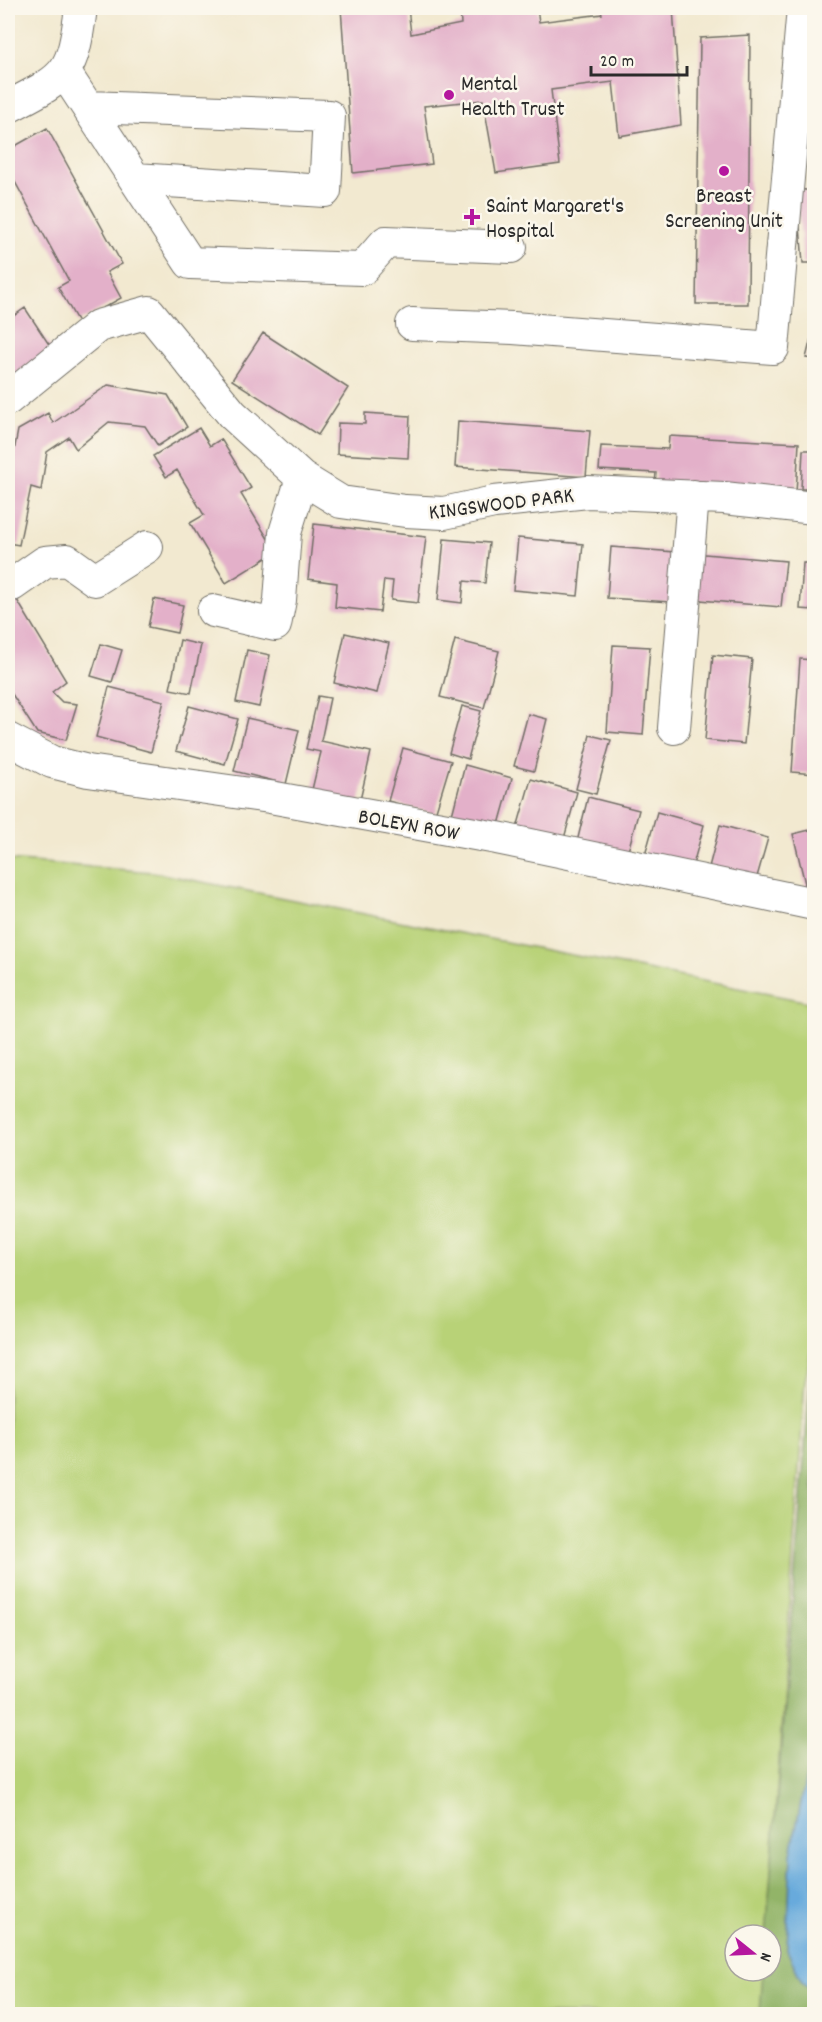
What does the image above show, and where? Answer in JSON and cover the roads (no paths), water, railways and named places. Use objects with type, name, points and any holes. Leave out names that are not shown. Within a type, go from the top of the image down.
[{"type":"street","points":[[8,107],[55,83],[65,73],[76,44],[81,8]]},
{"type":"street","points":[[412,324],[513,328],[773,348],[803,8]]},
{"type":"street","points":[[65,73],[190,263],[362,268],[386,242],[511,247]]},
{"type":"street","points":[[88,107],[329,116],[325,191],[135,179]]},
{"type":"street","name":"KINGSWOOD PARK","points":[[8,399],[98,326],[149,312],[232,414],[302,478],[341,502],[405,511],[444,513],[494,502],[588,492],[693,496],[814,508]]},
{"type":"street","points":[[213,611],[275,625],[280,600],[285,533],[302,478]]},
{"type":"street","points":[[674,728],[693,496]]},
{"type":"street","points":[[12,585],[45,562],[67,560],[95,580],[147,547]]},
{"type":"street","name":"BOLEYN ROW","points":[[8,741],[52,762],[88,771],[270,797],[497,838],[814,904]]},
{"type":"water","points":[[814,1771],[814,1993],[802,1982],[787,1950],[791,1854],[807,1772]]},
{"type":"place","name":"Mental Health Trust","points":[[449,95]]},
{"type":"place","name":"Breast Screening Unit","points":[[724,171]]},
{"type":"place","name":"Saint Margaret's Hospital","points":[[472,217]]}]
